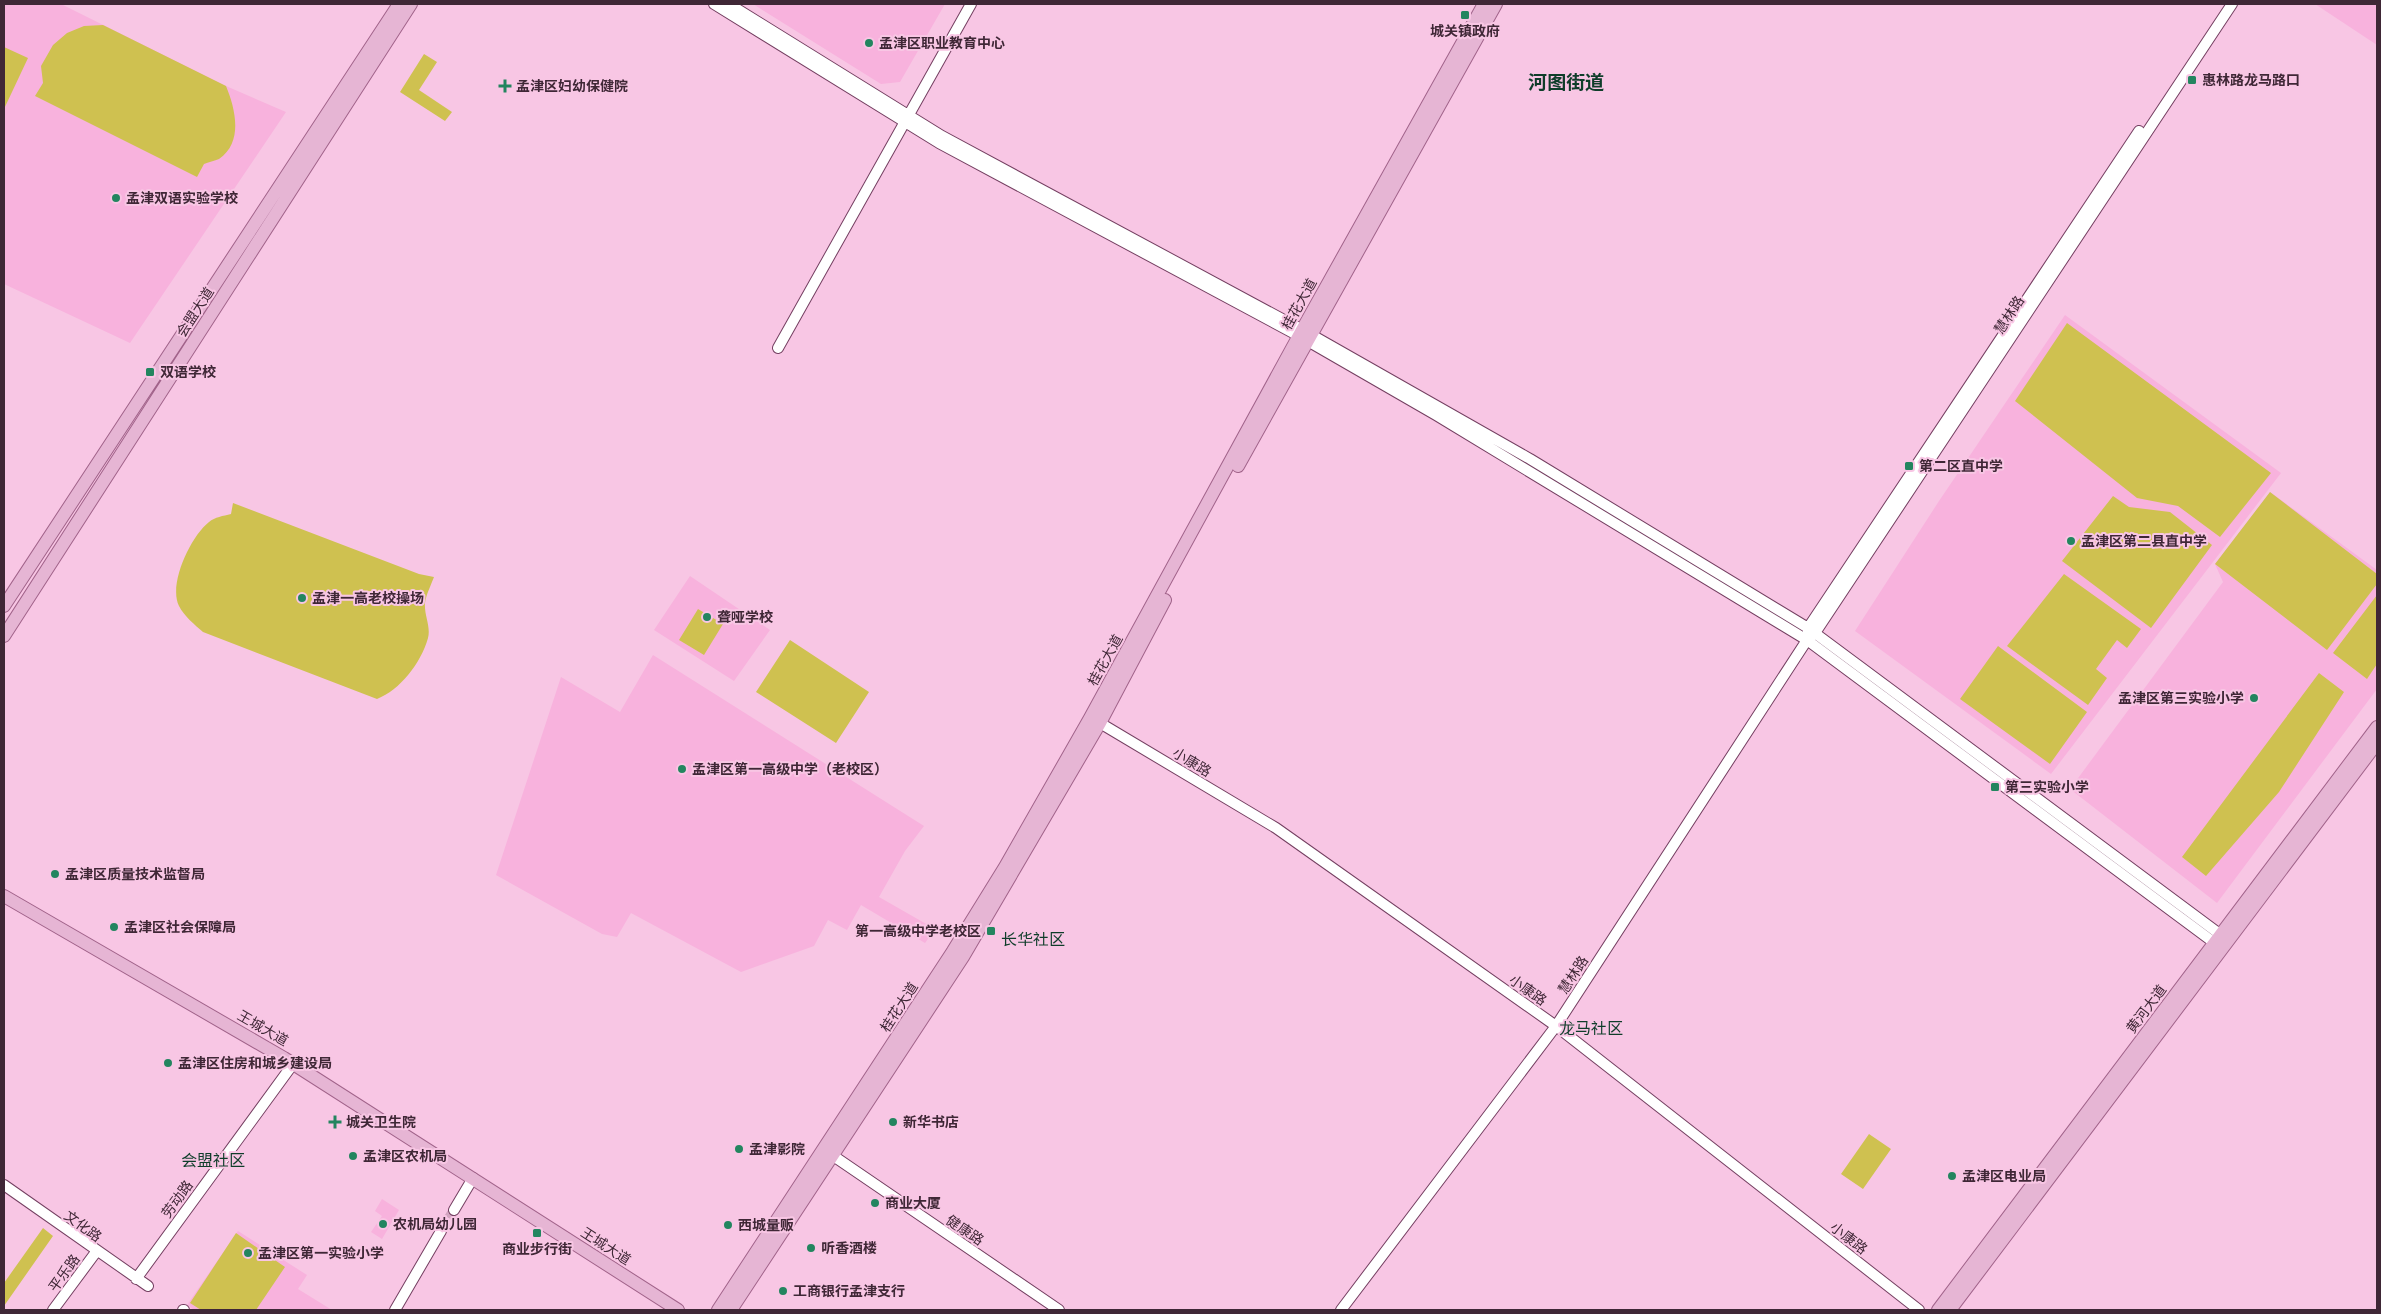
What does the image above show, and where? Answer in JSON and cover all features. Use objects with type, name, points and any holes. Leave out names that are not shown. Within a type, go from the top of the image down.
[{"type":"main road","name":"会盟大道","points":[[4,606],[399,4]]},
{"type":"main road","name":"会盟大道","points":[[4,636],[411,4]]},
{"type":"main road","name":"桂花大道","points":[[731,1310],[963,957],[1100,723],[1305,335],[1484,4]]},
{"type":"main road","name":"桂花大道","points":[[718,1310],[953,951],[1005,866],[1305,335],[1496,4]]},
{"type":"main road","name":"黄河大道","points":[[1950,1310],[2377,727]]},
{"type":"main road","name":"黄河大道","points":[[1938,1310],[2221,942],[2377,743]]},
{"type":"main road","name":"王城大道","points":[[4,896],[291,1066],[473,1178],[678,1310]]},
{"type":"main road","name":"王城大道","points":[[4,903],[291,1066],[666,1310]]},
{"type":"street","points":[[714,4],[906,119],[1305,335],[1525,468],[1810,634],[2221,942]]},
{"type":"street","points":[[729,4],[906,119]]},
{"type":"street","points":[[778,348],[970,4]]},
{"type":"street","name":"慧林路","points":[[1341,1310],[1556,1026],[1810,634],[2224,4]]},
{"type":"street","name":"慧林路","points":[[1810,634],[2232,4]]},
{"type":"street","name":"小康路","points":[[1100,723],[1276,828],[1556,1026],[1919,1310]]},
{"type":"street","name":"劳动路","points":[[136,1279],[291,1066]]},
{"type":"street","name":"健康路","points":[[832,1155],[1058,1310]]},
{"type":"street","points":[[454,1210],[473,1178]]},
{"type":"street","name":"文化路","points":[[4,1186],[96,1252],[148,1286]]},
{"type":"street","points":[[394,1310],[441,1231]]},
{"type":"street","name":"平乐路","points":[[53,1310],[96,1252]]},
{"type":"shaded area","name":"孟津双语实验学校","points":[[4,4],[61,4],[226,86],[286,112],[130,343],[4,284]]},
{"type":"shaded area","name":"孟津区职业教育中心","points":[[753,4],[945,4],[900,82],[881,84]]},
{"type":"shaded area","points":[[2315,4],[2377,4],[2377,45]]},
{"type":"shaded area","points":[[103,25],[226,86],[234,114],[235,134],[232,144],[219,159],[204,164],[197,177],[35,96],[43,83],[41,66],[53,45],[67,33],[84,26]]},
{"type":"shaded area","points":[[4,47],[28,58],[4,109]]},
{"type":"shaded area","points":[[424,54],[437,62],[419,90],[452,112],[445,121],[400,92]]},
{"type":"shaded area","name":"孟津区第二县直中学","points":[[2065,315],[2281,473],[2051,774],[1855,631],[1939,501]]},
{"type":"shaded area","points":[[2067,323],[2271,473],[2220,537],[2178,506],[2137,498],[2015,401]]},
{"type":"shaded area","name":"孟津区第三实验小学","points":[[2270,492],[2377,570],[2377,689],[2217,903],[2070,789],[2223,582],[2215,564]]},
{"type":"shaded area","points":[[2270,492],[2377,574],[2377,584],[2327,650],[2215,564]]},
{"type":"shaded area","points":[[2113,496],[2129,507],[2170,512],[2212,545],[2151,628],[2062,561]]},
{"type":"shaded area","name":"孟津一高老校操场","points":[[233,503],[419,574],[434,577],[425,603],[429,629],[425,647],[415,666],[394,689],[377,699],[203,632],[187,617],[181,610],[176,597],[179,573],[183,561],[202,529],[214,519],[231,514]]},
{"type":"shaded area","points":[[2064,574],[2141,629],[2127,648],[2117,640],[2096,669],[2107,678],[2088,705],[2007,646]]},
{"type":"shaded area","name":"聋哑学校","points":[[690,576],[770,630],[734,681],[654,630]]},
{"type":"shaded area","points":[[2377,595],[2377,664],[2367,679],[2333,653]]},
{"type":"shaded area","points":[[698,609],[723,624],[704,655],[679,640]]},
{"type":"shaded area","points":[[790,640],[869,692],[836,743],[756,692]]},
{"type":"shaded area","points":[[1998,646],[2087,712],[2050,764],[1960,699]]},
{"type":"shaded area","name":"孟津区第一高级中学（老校区）","points":[[653,655],[924,826],[905,851],[879,897],[935,929],[925,943],[861,905],[847,930],[828,920],[814,946],[741,972],[631,913],[617,937],[602,934],[496,875],[561,677],[620,712]]},
{"type":"shaded area","points":[[2319,673],[2344,692],[2279,792],[2206,876],[2182,857]]},
{"type":"shaded area","points":[[1869,1134],[1891,1149],[1863,1189],[1841,1174]]},
{"type":"shaded area","name":"农机局幼儿园","points":[[382,1199],[399,1210],[382,1239],[371,1232],[382,1216],[375,1211]]},
{"type":"shaded area","points":[[43,1228],[53,1236],[4,1306],[4,1283]]},
{"type":"shaded area","name":"孟津区第一实验小学","points":[[238,1231],[307,1275],[298,1289],[332,1310],[194,1310],[187,1305]]},
{"type":"shaded area","name":"孟津区第一实验小学","points":[[236,1233],[285,1267],[256,1310],[201,1310],[190,1303]]},
{"type":"tunnel","points":[[441,1231],[454,1210]]},
{"type":"place","name":"城关镇政府","points":[[1465,15]]},
{"type":"place","name":"孟津区职业教育中心","points":[[869,43]]},
{"type":"place","name":"惠林路龙马路口","points":[[2192,80]]},
{"type":"place","name":"孟津区妇幼保健院","points":[[505,86]]},
{"type":"place","name":"孟津双语实验学校","points":[[116,198]]},
{"type":"place","name":"双语学校","points":[[150,372]]},
{"type":"place","name":"第二区直中学","points":[[1909,466]]},
{"type":"place","name":"孟津区第二县直中学","points":[[2071,541]]},
{"type":"place","name":"孟津一高老校操场","points":[[302,598]]},
{"type":"place","name":"聋哑学校","points":[[707,617]]},
{"type":"place","name":"孟津区第三实验小学","points":[[2254,698]]},
{"type":"place","name":"孟津区第一高级中学（老校区）","points":[[682,769]]},
{"type":"place","name":"第三实验小学","points":[[1995,787]]},
{"type":"place","name":"孟津区质量技术监督局","points":[[55,874]]},
{"type":"place","name":"孟津区社会保障局","points":[[114,927]]},
{"type":"place","name":"第一高级中学老校区","points":[[991,931]]},
{"type":"place","name":"孟津区住房和城乡建设局","points":[[168,1063]]},
{"type":"place","name":"城关卫生院","points":[[335,1122]]},
{"type":"place","name":"新华书店","points":[[893,1122]]},
{"type":"place","name":"孟津影院","points":[[739,1149]]},
{"type":"place","name":"孟津区农机局","points":[[353,1156]]},
{"type":"place","name":"孟津区电业局","points":[[1952,1176]]},
{"type":"place","name":"商业大厦","points":[[875,1203]]},
{"type":"place","name":"农机局幼儿园","points":[[383,1224]]},
{"type":"place","name":"西城量贩","points":[[728,1225]]},
{"type":"place","name":"商业步行街","points":[[537,1233]]},
{"type":"place","name":"听香酒楼","points":[[811,1248]]},
{"type":"place","name":"孟津区第一实验小学","points":[[248,1253]]},
{"type":"place","name":"工商银行孟津支行","points":[[783,1291]]},
{"type":"district","name":"河图街道","points":[[1566,82]]},
{"type":"district","name":"长华社区","points":[[1033,939]]},
{"type":"district","name":"龙马社区","points":[[1591,1028]]},
{"type":"district","name":"会盟社区","points":[[213,1160]]}]
